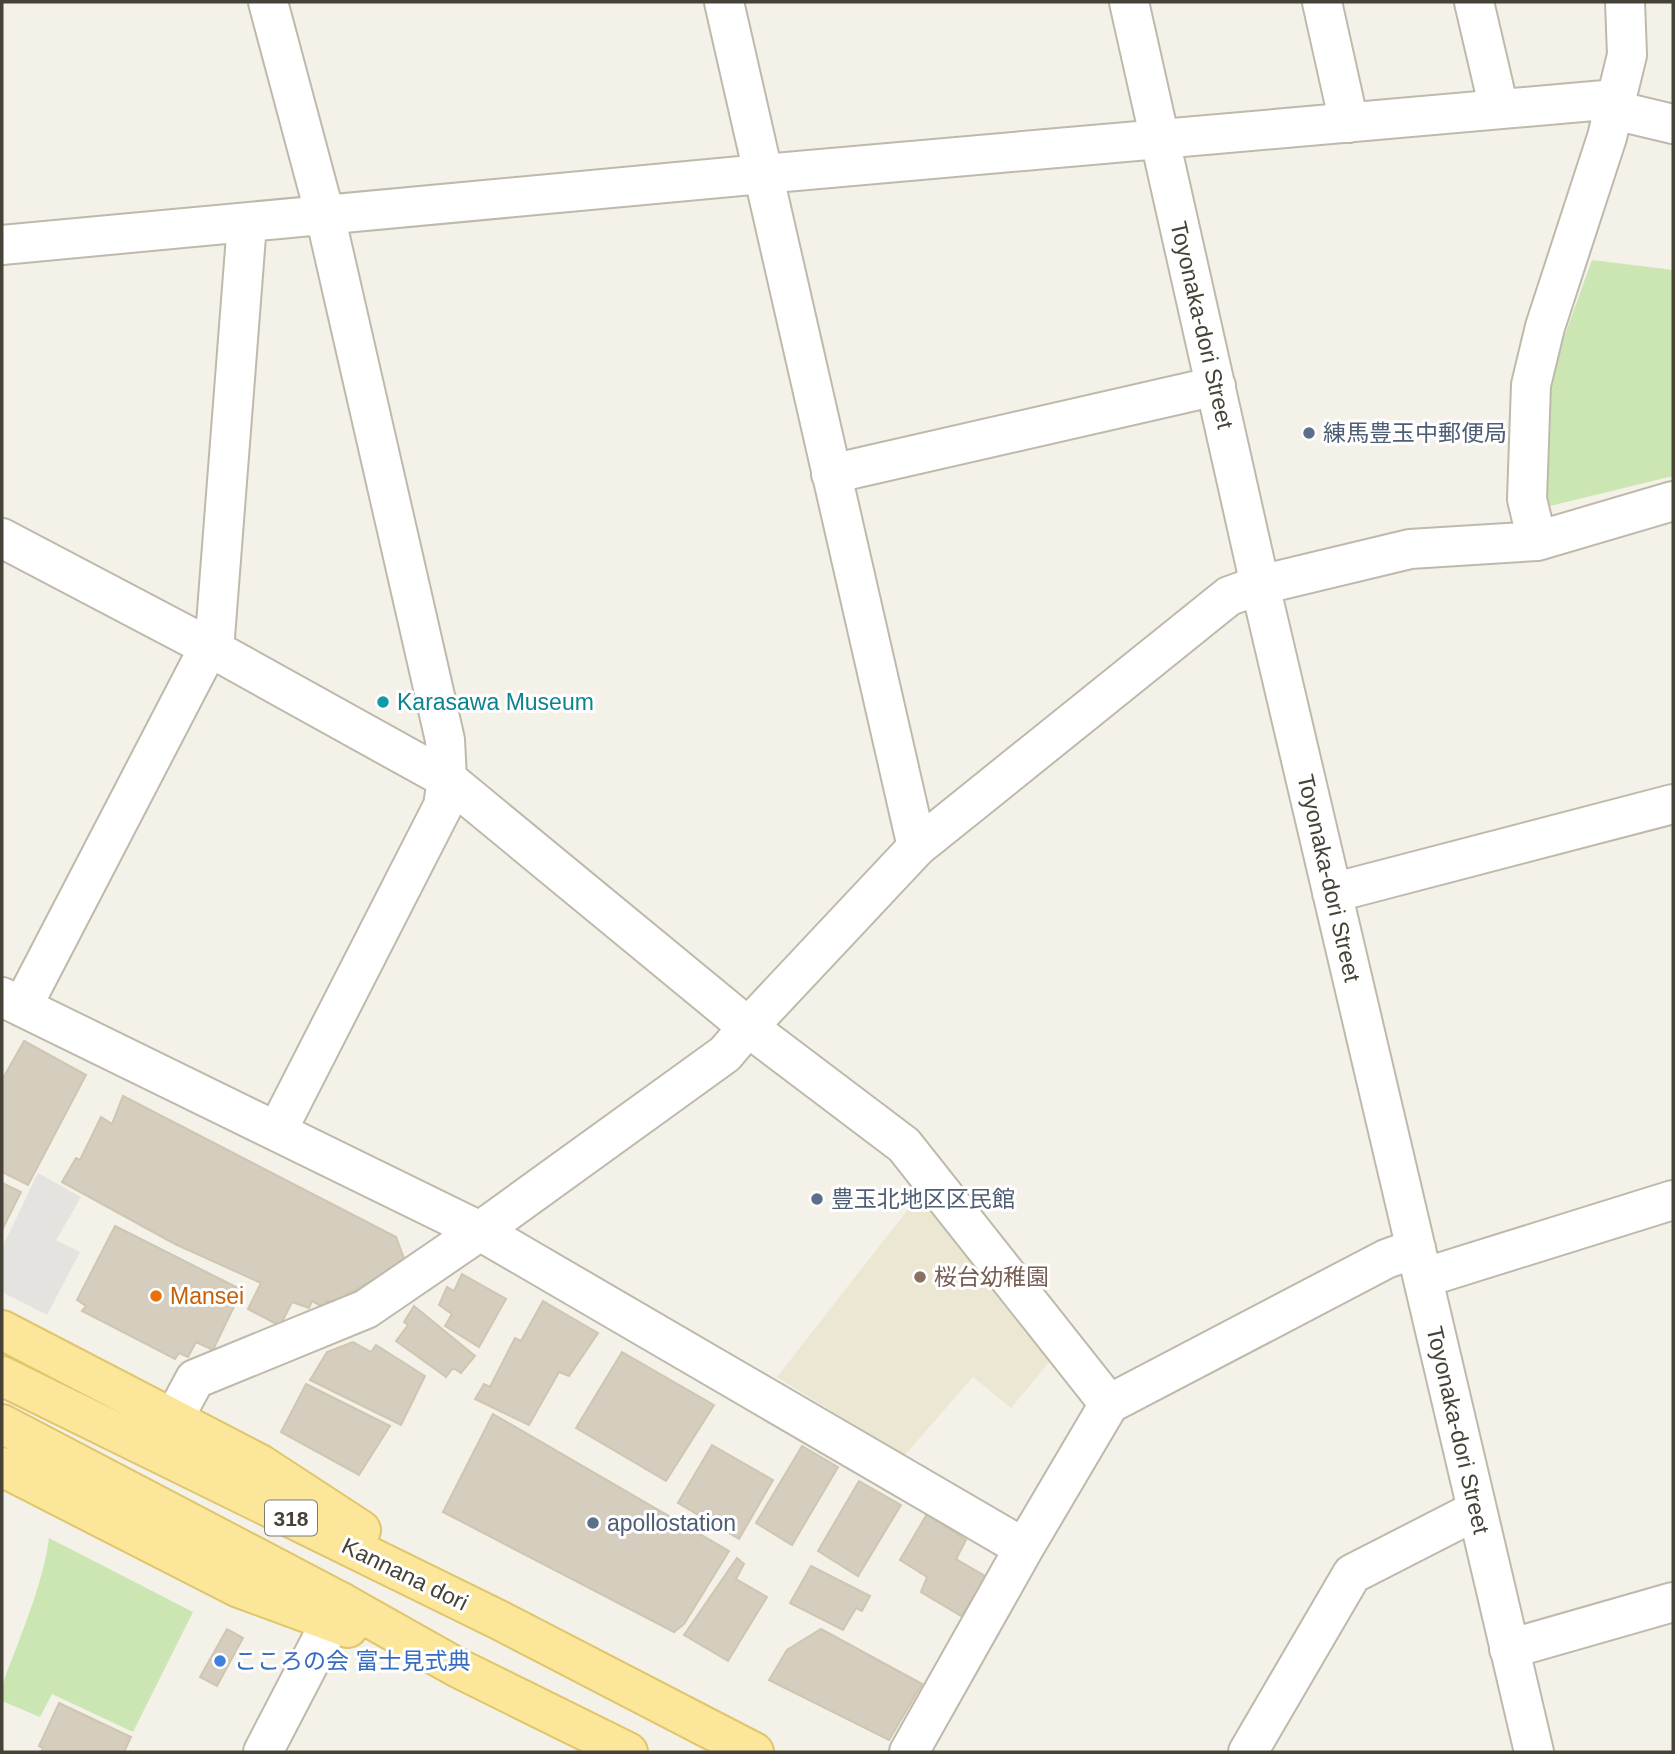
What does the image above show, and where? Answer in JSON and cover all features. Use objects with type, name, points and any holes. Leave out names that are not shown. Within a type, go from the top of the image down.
[{"type":"main road","points":[[2,1330],[260,1464],[500,1621]]},
{"type":"main road","name":"Kannana dori","points":[[2,1376],[500,1621]]},
{"type":"main road","name":"318","points":[[2,1424],[61,1454],[335,1612],[458,1668],[628,1752]]},
{"type":"main road","points":[[2,1467],[239,1588],[335,1612]]},
{"type":"main road","name":"318","points":[[500,1621],[754,1752]]},
{"type":"street","points":[[268,2],[325,215],[446,740],[447,779],[443,806],[277,1131]]},
{"type":"street","points":[[723,2],[918,847]]},
{"type":"street","name":"Toyonaka-dori Street","points":[[1129,2],[1260,585],[1534,1752]]},
{"type":"street","points":[[1322,2],[1349,122]]},
{"type":"street","points":[[1474,2],[1499,109]]},
{"type":"street","points":[[1537,541],[1527,499],[1531,386],[1545,327],[1607,137],[1627,55],[1625,2]]},
{"type":"street","points":[[2,245],[1499,109],[1615,104],[1673,124]]},
{"type":"street","points":[[247,223],[211,648],[12,1002],[480,1231],[1024,1548]]},
{"type":"street","points":[[831,474],[1216,386]]},
{"type":"street","points":[[174,1418],[195,1379],[366,1310],[725,1054],[918,847],[1229,596],[1260,585],[1410,549],[1537,541],[1673,501]]},
{"type":"street","points":[[2,538],[211,648],[447,779],[748,1027],[904,1145],[1110,1404]]},
{"type":"street","points":[[1332,893],[1673,804]]},
{"type":"street","points":[[909,1752],[1024,1548],[1110,1404],[1374,1266],[1419,1263],[1673,1200]]},
{"type":"street","points":[[1248,1752],[1352,1574],[1477,1510]]},
{"type":"street","points":[[1510,1649],[1673,1602]]},
{"type":"street","points":[[263,1752],[335,1612]]},
{"type":"shaded area","points":[[38,1173],[81,1197],[56,1240],[80,1252],[47,1315],[2,1292],[2,1248]]},
{"type":"shaded area","name":"桜台幼稚園","points":[[920,1194],[1051,1360],[1011,1408],[973,1377],[904,1456],[777,1377]]},
{"type":"green space","points":[[1592,260],[1673,270],[1673,476],[1550,506],[1540,459],[1550,376]]},
{"type":"green space","points":[[49,1538],[193,1612],[133,1732],[52,1694],[40,1717],[2,1701],[5,1676],[35,1597]]},
{"type":"building","points":[[24,1041],[86,1075],[28,1185],[2,1172],[2,1080]]},
{"type":"building","points":[[123,1096],[396,1237],[405,1261],[335,1302],[327,1301],[324,1308],[312,1301],[309,1308],[292,1302],[280,1326],[248,1309],[261,1283],[175,1244],[62,1182],[76,1158],[80,1160],[101,1117],[112,1124]]},
{"type":"building","points":[[2,1183],[21,1192],[2,1230]]},
{"type":"building","points":[[115,1226],[242,1290],[213,1350],[196,1342],[188,1357],[179,1353],[175,1359],[82,1311],[86,1306],[77,1300]]},
{"type":"building","points":[[462,1274],[506,1299],[479,1347],[445,1326],[452,1314],[439,1305],[447,1287],[454,1291]]},
{"type":"building","points":[[543,1301],[598,1333],[569,1376],[559,1372],[529,1425],[475,1399],[484,1384],[490,1387],[515,1338],[521,1341]]},
{"type":"building","points":[[414,1306],[475,1356],[461,1373],[453,1368],[446,1377],[396,1341],[408,1325],[404,1322]]},
{"type":"building","points":[[353,1342],[371,1352],[376,1345],[425,1376],[401,1425],[310,1380],[327,1352]]},
{"type":"building","points":[[622,1352],[714,1405],[666,1481],[576,1428]]},
{"type":"building","points":[[306,1384],[390,1426],[359,1475],[281,1432]]},
{"type":"building","points":[[493,1414],[729,1551],[684,1624],[674,1632],[443,1512]]},
{"type":"building","points":[[712,1445],[773,1480],[739,1539],[678,1503]]},
{"type":"building","points":[[802,1446],[838,1467],[792,1545],[756,1523]]},
{"type":"building","points":[[859,1481],[901,1505],[858,1576],[818,1551]]},
{"type":"building","points":[[927,1514],[966,1540],[956,1559],[987,1577],[961,1616],[921,1592],[927,1577],[900,1560]]},
{"type":"building","points":[[737,1558],[744,1564],[736,1579],[767,1597],[728,1661],[684,1635]]},
{"type":"building","points":[[811,1566],[870,1596],[862,1611],[856,1608],[843,1630],[790,1603]]},
{"type":"building","points":[[227,1629],[243,1638],[217,1686],[200,1677]]},
{"type":"building","points":[[821,1629],[922,1684],[889,1740],[769,1680],[787,1650]]},
{"type":"building","points":[[59,1703],[131,1737],[124,1752],[41,1752],[43,1748],[39,1746]]},
{"type":"place","name":"練馬豊玉中郵便局","points":[[1309,433]]},
{"type":"place","name":"Karasawa Museum","points":[[383,702]]},
{"type":"place","name":"豊玉北地区区民館","points":[[817,1199]]},
{"type":"place","name":"桜台幼稚園","points":[[920,1277]]},
{"type":"place","name":"Mansei","points":[[156,1296]]},
{"type":"place","name":"apollostation","points":[[593,1523]]},
{"type":"place","name":"こころの会 富士見式典","points":[[220,1661]]}]
